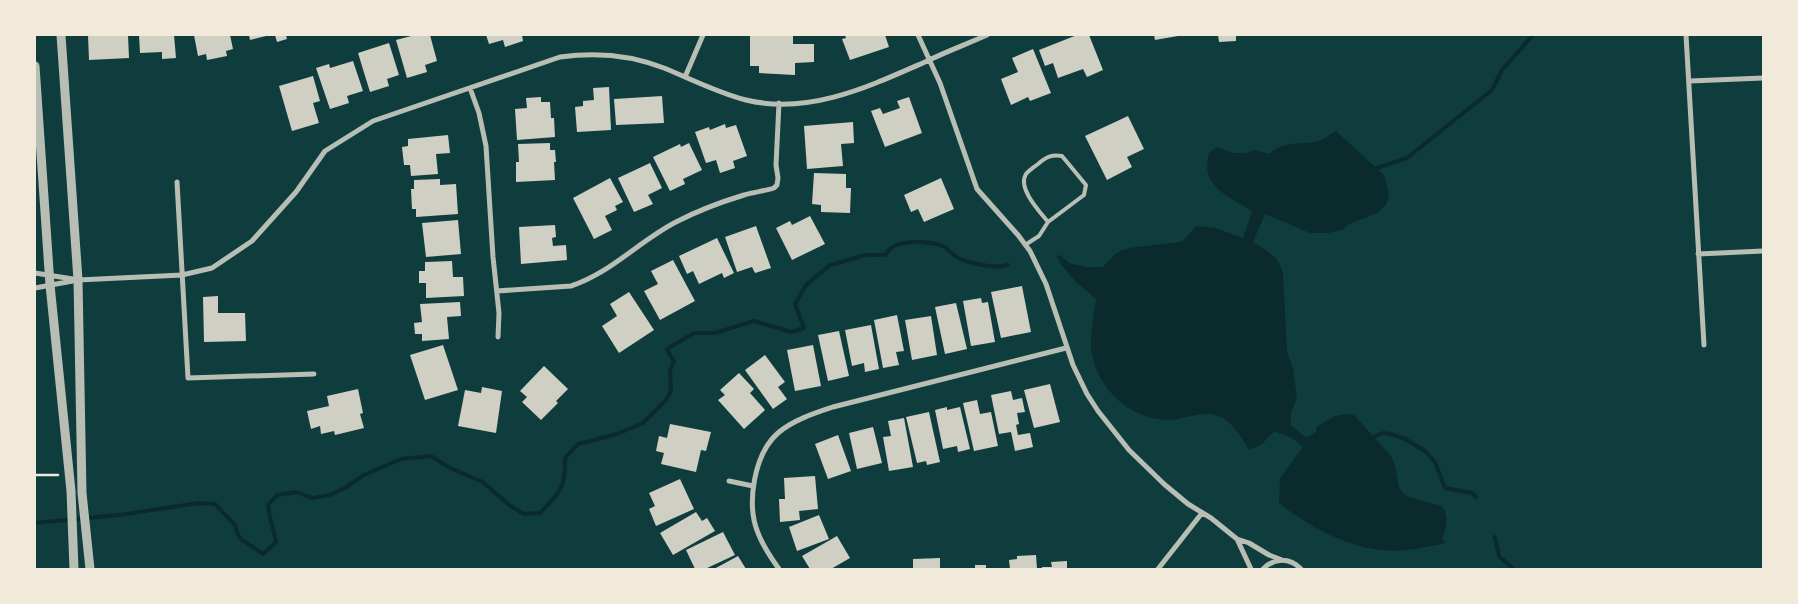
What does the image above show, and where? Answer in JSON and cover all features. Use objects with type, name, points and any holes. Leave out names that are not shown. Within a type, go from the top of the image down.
[{"type":"street","points":[[61,35],[78,280],[82,490],[90,569]]},
{"type":"street","points":[[685,77],[703,35]]},
{"type":"street","points":[[918,35],[940,83],[977,189],[1025,245],[1046,284],[1066,348],[1087,394],[1112,431],[1164,484],[1237,539],[1249,543],[1269,556],[1292,562],[1300,568],[1308,569]]},
{"type":"street","points":[[35,288],[78,280],[182,275],[212,268],[252,241],[296,192],[326,152],[373,121],[528,66],[560,57],[586,54],[625,58],[662,68],[735,96],[762,102],[778,103],[815,101],[846,94],[988,35]]},
{"type":"street","points":[[1686,35],[1704,344]]},
{"type":"street","points":[[35,66],[49,275],[71,491],[74,569]]},
{"type":"street","points":[[1690,82],[1763,78]]},
{"type":"street","points":[[470,88],[486,146],[499,313],[498,338]]},
{"type":"street","points":[[497,291],[571,286],[581,283],[614,264],[675,222],[745,195],[774,188],[777,185],[778,178],[776,165],[778,103]]},
{"type":"street","points":[[177,182],[188,378],[314,374]]},
{"type":"street","points":[[1698,254],[1763,251]]},
{"type":"street","points":[[35,272],[78,280]]},
{"type":"street","points":[[779,569],[757,532],[753,513],[753,486],[760,460],[768,445],[782,430],[815,413],[859,400],[1066,348]]},
{"type":"street","points":[[729,481],[753,486]]},
{"type":"street","points":[[1158,569],[1202,513]]},
{"type":"street","points":[[1237,539],[1251,569]]},
{"type":"street","points":[[1263,569],[1274,561],[1282,560]]},
{"type":"lane","points":[[1025,245],[1039,236],[1048,222],[1084,195],[1086,185],[1062,156],[1054,154],[1026,174],[1024,180],[1027,194],[1048,222]]},
{"type":"path","points":[[35,475],[69,475]]},
{"type":"water","points":[[1336,131],[1384,175],[1389,195],[1386,205],[1377,213],[1349,224],[1342,230],[1328,233],[1310,233],[1265,214],[1253,242],[1275,258],[1283,273],[1287,352],[1293,368],[1297,398],[1291,412],[1291,425],[1306,438],[1316,432],[1316,427],[1335,416],[1354,415],[1391,456],[1395,465],[1399,488],[1405,495],[1442,506],[1446,513],[1446,522],[1442,538],[1446,543],[1415,549],[1388,551],[1371,549],[1338,538],[1322,531],[1279,503],[1280,478],[1303,447],[1292,438],[1274,431],[1262,444],[1249,450],[1240,435],[1224,418],[1219,416],[1201,414],[1169,420],[1155,419],[1128,408],[1108,389],[1094,363],[1091,343],[1096,299],[1076,282],[1058,261],[1087,267],[1103,267],[1116,253],[1129,248],[1180,242],[1196,226],[1215,228],[1243,238],[1252,211],[1215,186],[1207,171],[1209,153],[1217,147],[1233,153],[1246,153],[1254,150],[1269,154],[1281,146],[1319,141]]},
{"type":"building","points":[[88,35],[128,35],[129,58],[89,60]]},
{"type":"building","points":[[139,35],[174,35],[176,58],[162,59],[162,52],[140,53]]},
{"type":"building","points":[[194,35],[230,35],[233,49],[226,51],[227,56],[207,60],[206,54],[198,56]]},
{"type":"building","points":[[249,35],[266,35],[266,36],[250,40]]},
{"type":"building","points":[[275,35],[286,35],[287,39],[277,42]]},
{"type":"building","points":[[415,35],[430,35],[437,61],[425,65],[427,72],[407,78],[396,40]]},
{"type":"building","points":[[486,35],[522,35],[523,41],[505,47],[503,40],[489,44]]},
{"type":"building","points":[[750,35],[793,35],[793,44],[814,44],[814,62],[795,63],[795,75],[759,73],[759,66],[750,66]]},
{"type":"building","points":[[845,35],[885,35],[889,47],[850,60],[842,39],[846,38]]},
{"type":"building","points":[[1077,35],[1089,35],[1103,70],[1087,77],[1083,69],[1058,78],[1053,63],[1045,66],[1039,50]]},
{"type":"building","points":[[1154,35],[1178,35],[1178,36],[1155,40]]},
{"type":"building","points":[[1218,35],[1236,35],[1236,41],[1219,42]]},
{"type":"building","points":[[389,43],[399,75],[387,79],[389,86],[370,92],[358,53]]},
{"type":"building","points":[[1033,49],[1051,93],[1030,101],[1028,97],[1011,105],[1001,79],[1018,72],[1012,58]]},
{"type":"building","points":[[353,61],[363,91],[347,96],[349,103],[330,109],[316,68],[329,64],[330,68]]},
{"type":"building","points":[[313,76],[320,101],[313,103],[319,123],[292,131],[279,86]]},
{"type":"building","points":[[609,87],[611,130],[577,132],[575,107],[583,106],[583,101],[594,100],[593,88]]},
{"type":"building","points":[[662,96],[664,123],[616,125],[614,99]]},
{"type":"building","points":[[541,97],[541,102],[550,102],[551,118],[554,118],[555,137],[517,140],[515,109],[527,108],[526,98]]},
{"type":"building","points":[[909,97],[922,133],[885,147],[871,111],[880,108],[883,114],[900,108],[897,101]]},
{"type":"building","points":[[1128,116],[1144,149],[1127,157],[1132,167],[1107,180],[1085,136]]},
{"type":"building","points":[[853,122],[854,143],[841,144],[843,166],[807,169],[804,126]]},
{"type":"building","points":[[725,124],[726,128],[736,125],[747,156],[733,161],[735,168],[720,173],[716,160],[706,163],[695,132],[709,127],[710,130]]},
{"type":"building","points":[[448,135],[450,153],[436,154],[438,174],[411,176],[410,165],[404,165],[402,147],[408,146],[408,139]]},
{"type":"building","points":[[550,143],[550,150],[555,150],[555,180],[516,182],[516,162],[519,162],[518,144]]},
{"type":"building","points":[[689,143],[702,170],[683,179],[685,184],[670,191],[653,157],[680,144],[681,147]]},
{"type":"building","points":[[650,163],[662,188],[648,195],[653,204],[634,212],[618,178]]},
{"type":"building","points":[[814,173],[846,174],[846,188],[851,188],[850,213],[821,212],[821,205],[812,204]]},
{"type":"building","points":[[610,178],[623,202],[615,206],[617,210],[605,216],[612,230],[594,239],[573,198]]},
{"type":"building","points":[[941,178],[954,209],[924,222],[918,209],[911,212],[904,195]]},
{"type":"building","points":[[440,179],[440,185],[456,184],[458,214],[416,217],[416,209],[412,209],[411,189],[414,189],[414,180]]},
{"type":"building","points":[[810,216],[825,244],[792,260],[776,228],[790,221],[792,225]]},
{"type":"building","points":[[458,220],[461,254],[426,257],[422,223]]},
{"type":"building","points":[[555,225],[556,237],[552,238],[553,246],[566,245],[567,260],[521,264],[519,227]]},
{"type":"building","points":[[756,226],[771,268],[755,273],[752,267],[737,272],[725,237]]},
{"type":"building","points":[[717,238],[734,273],[724,278],[722,273],[699,284],[693,271],[687,274],[679,256]]},
{"type":"building","points":[[673,260],[695,301],[660,320],[644,291],[658,284],[651,271]]},
{"type":"building","points":[[452,261],[453,277],[463,277],[464,296],[426,298],[426,283],[419,283],[419,271],[425,271],[425,262]]},
{"type":"building","points":[[1022,286],[1031,332],[1001,338],[991,292]]},
{"type":"building","points":[[629,292],[654,330],[619,353],[602,326],[617,316],[610,304]]},
{"type":"building","points":[[218,296],[218,313],[245,313],[246,341],[204,342],[203,297]]},
{"type":"building","points":[[981,298],[982,303],[988,302],[995,342],[971,346],[963,301]]},
{"type":"building","points":[[460,302],[461,316],[447,317],[449,339],[422,341],[422,334],[415,334],[414,323],[422,322],[420,304]]},
{"type":"building","points":[[956,303],[967,349],[945,354],[935,307]]},
{"type":"building","points":[[897,315],[904,351],[896,352],[899,365],[883,368],[874,320]]},
{"type":"building","points":[[931,316],[937,355],[912,360],[905,320]]},
{"type":"building","points":[[871,325],[879,369],[865,372],[864,363],[852,366],[845,330]]},
{"type":"building","points":[[839,331],[849,376],[828,381],[818,335]]},
{"type":"building","points":[[443,345],[458,390],[425,400],[410,355]]},
{"type":"building","points":[[813,345],[821,386],[795,391],[787,350]]},
{"type":"building","points":[[765,355],[785,382],[778,387],[787,399],[773,409],[745,370]]},
{"type":"building","points":[[544,366],[568,389],[556,401],[558,403],[541,420],[522,402],[527,397],[520,391]]},
{"type":"building","points":[[739,373],[754,389],[750,393],[765,410],[744,429],[718,400],[725,395],[720,390]]},
{"type":"building","points":[[1050,384],[1060,422],[1034,428],[1024,390]]},
{"type":"building","points":[[482,387],[502,391],[496,433],[458,426],[465,390],[481,393]]},
{"type":"building","points":[[358,389],[363,413],[360,414],[364,428],[335,435],[334,431],[321,434],[320,426],[311,429],[307,411],[329,406],[327,396]]},
{"type":"building","points":[[1011,391],[1013,400],[1022,398],[1025,412],[1017,413],[1019,424],[1016,425],[1018,435],[1030,433],[1033,447],[1015,451],[1011,432],[999,434],[991,395]]},
{"type":"building","points":[[977,400],[980,414],[991,412],[998,446],[974,451],[963,403]]},
{"type":"building","points":[[947,407],[947,410],[960,407],[970,449],[958,452],[957,446],[943,449],[935,410]]},
{"type":"building","points":[[929,412],[940,462],[927,465],[926,461],[917,463],[906,417]]},
{"type":"building","points":[[904,418],[913,467],[889,471],[883,437],[891,436],[888,421]]},
{"type":"building","points":[[670,424],[711,432],[706,451],[701,450],[696,472],[661,464],[664,453],[656,451],[659,436],[667,438]]},
{"type":"building","points":[[873,427],[882,463],[857,469],[849,433]]},
{"type":"building","points":[[838,435],[851,471],[828,479],[815,444]]},
{"type":"building","points":[[815,476],[818,509],[799,511],[800,520],[780,522],[779,499],[785,499],[784,478]]},
{"type":"building","points":[[680,479],[694,509],[656,526],[649,509],[655,506],[649,493]]},
{"type":"building","points":[[696,512],[702,521],[707,518],[715,531],[673,555],[660,533]]},
{"type":"building","points":[[819,515],[829,539],[797,551],[789,527]]},
{"type":"building","points":[[723,532],[735,555],[705,569],[695,569],[686,550]]},
{"type":"building","points":[[837,536],[850,558],[831,569],[810,569],[802,556]]},
{"type":"building","points":[[1036,555],[1037,569],[1010,569],[1009,560],[1017,559],[1017,556]]},
{"type":"building","points":[[738,556],[746,569],[714,569]]},
{"type":"building","points":[[940,558],[940,569],[913,569],[913,559]]},
{"type":"building","points":[[1067,561],[1067,569],[1042,569],[1042,567],[1052,567],[1051,562]]},
{"type":"building","points":[[975,565],[986,565],[986,569],[975,569]]},
{"type":"waterway","points":[[1374,169],[1407,158],[1492,90],[1502,70],[1533,35]]},
{"type":"waterway","points":[[35,523],[119,515],[199,503],[215,504],[235,525],[241,539],[263,554],[276,542],[268,505],[277,495],[296,492],[312,498],[330,495],[345,488],[364,475],[401,459],[431,456],[450,468],[483,482],[509,505],[524,514],[540,513],[560,489],[563,483],[565,458],[578,444],[617,434],[643,423],[666,400],[671,391],[670,370],[674,362],[667,349],[694,333],[715,333],[754,321],[791,332],[804,328],[795,304],[806,285],[830,265],[866,255],[886,255],[889,250],[902,243],[920,242],[936,244],[943,246],[956,257],[967,262],[991,266],[1008,265]]},
{"type":"waterway","points":[[1059,257],[1070,266]]},
{"type":"waterway","points":[[1369,439],[1383,433],[1405,439],[1425,451],[1435,462],[1445,488],[1472,493],[1476,497]]},
{"type":"waterway","points":[[1495,537],[1499,556],[1513,569]]}]
